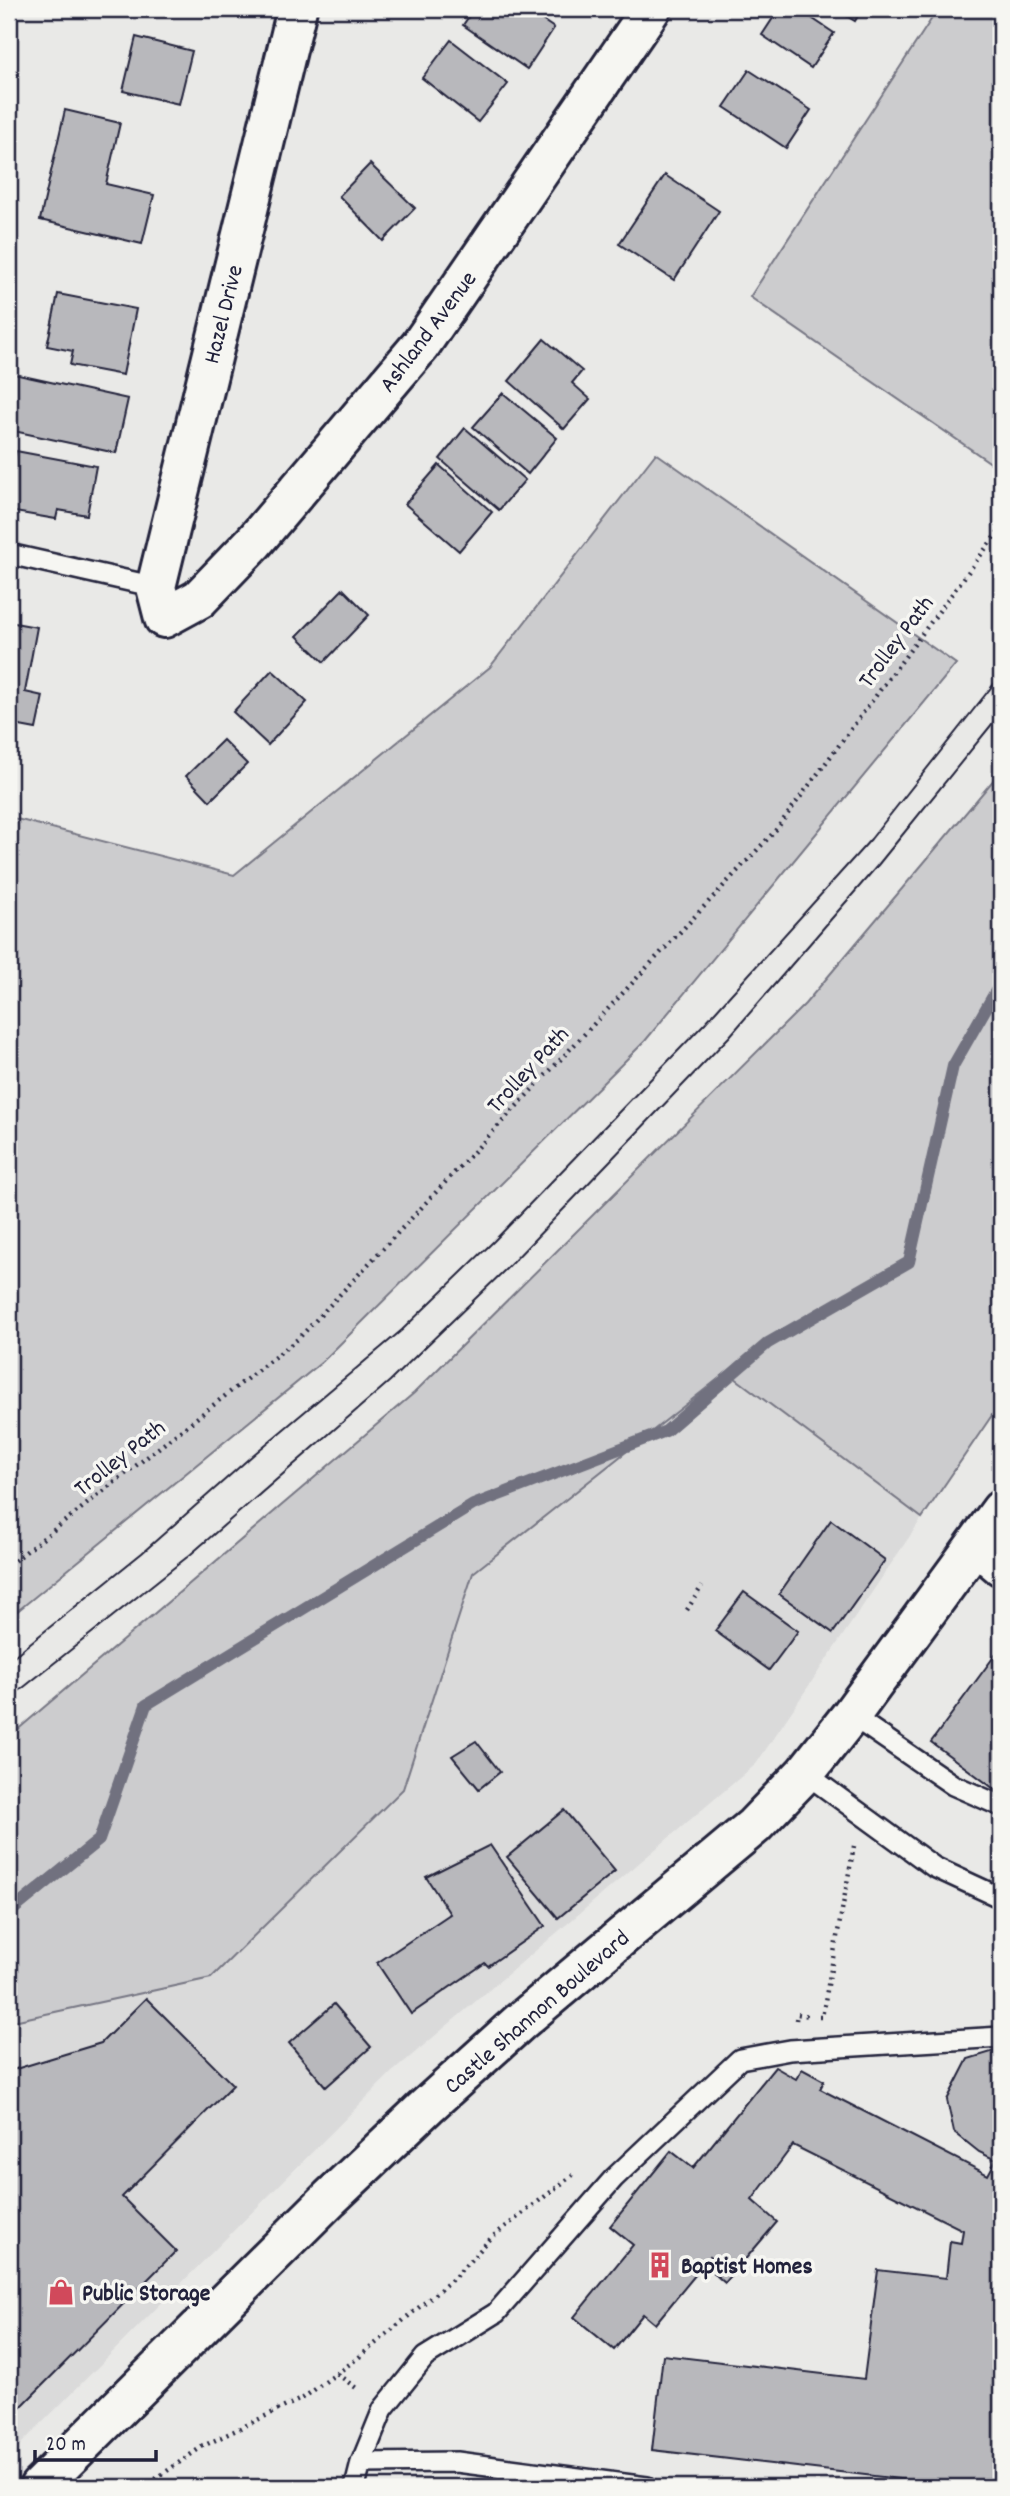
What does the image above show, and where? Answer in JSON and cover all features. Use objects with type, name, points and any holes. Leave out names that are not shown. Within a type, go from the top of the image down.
[{"type":"street","name":"Hazel Drive","points":[[160,603],[297,9]]},
{"type":"street","name":"Ashland Avenue","points":[[160,603],[199,599],[254,542],[420,346],[650,9]]},
{"type":"street","name":"Castle Shannon Boulevard","points":[[40,2487],[330,2198],[427,2106],[521,2021],[754,1826],[806,1773],[851,1715],[989,1555],[1001,1510]]},
{"type":"lane","points":[[9,554],[160,603]]},
{"type":"lane","points":[[851,1715],[953,1785],[1001,1806]]},
{"type":"lane","points":[[806,1773],[934,1867],[1001,1898]]},
{"type":"lane","points":[[355,2487],[361,2463],[383,2409],[425,2357],[496,2313],[614,2178],[740,2059],[790,2050],[1001,2037]]},
{"type":"lane","points":[[361,2463],[457,2462],[647,2487]]},
{"type":"path","name":"Trolley Path","points":[[9,1566],[299,1338],[775,831],[1001,528]]},
{"type":"path","points":[[687,1610],[702,1586]]},
{"type":"path","points":[[790,2050],[797,2014],[822,2017],[854,1845],[843,1838]]},
{"type":"path","points":[[144,2487],[203,2446],[303,2398],[358,2358],[453,2280],[492,2237],[586,2165],[596,2164],[614,2178]]},
{"type":"shaded area","points":[[938,9],[1001,9],[1001,470],[750,297]]},
{"type":"shaded area","points":[[656,453],[956,664],[645,1041],[322,1362],[9,1618],[9,817],[234,875],[490,667]]},
{"type":"shaded area","points":[[1001,771],[1001,1402],[922,1518],[727,1372],[473,1573],[403,1789],[211,1978],[9,2022],[9,1737],[414,1393],[805,1004]]},
{"type":"shaded area","points":[[727,1371],[922,1518],[756,1764],[391,2073],[9,2456],[9,2022],[211,1978],[403,1789],[473,1573]]},
{"type":"building","points":[[474,9],[526,9],[554,28],[527,69],[463,25]]},
{"type":"building","points":[[779,9],[798,9],[834,33],[811,68],[762,35]]},
{"type":"building","points":[[835,9],[862,9],[855,21]]},
{"type":"building","points":[[136,37],[192,51],[179,104],[123,91]]},
{"type":"building","points":[[451,40],[508,84],[478,122],[422,78]]},
{"type":"building","points":[[749,70],[811,110],[786,148],[724,107]]},
{"type":"building","points":[[65,110],[120,123],[106,184],[154,195],[142,244],[40,220]]},
{"type":"building","points":[[370,164],[415,208],[383,241],[339,196]]},
{"type":"building","points":[[665,175],[719,211],[674,280],[619,244]]},
{"type":"building","points":[[58,294],[136,309],[123,375],[70,365],[73,351],[47,346]]},
{"type":"building","points":[[544,339],[582,371],[572,383],[590,399],[564,429],[509,381]]},
{"type":"building","points":[[14,374],[128,399],[116,453],[9,430],[9,395]]},
{"type":"building","points":[[503,393],[557,438],[528,474],[473,427]]},
{"type":"building","points":[[465,428],[525,480],[499,510],[440,459]]},
{"type":"building","points":[[16,451],[96,466],[87,515],[58,510],[56,519],[9,511],[9,492]]},
{"type":"building","points":[[439,465],[492,512],[459,551],[405,504]]},
{"type":"building","points":[[343,589],[369,615],[324,662],[297,636]]},
{"type":"building","points":[[9,622],[37,627],[25,692],[43,696],[36,729],[9,724]]},
{"type":"building","points":[[272,670],[307,702],[268,745],[233,712]]},
{"type":"building","points":[[223,740],[247,764],[210,801],[186,776]]},
{"type":"building","points":[[831,1520],[885,1560],[833,1633],[779,1594]]},
{"type":"building","points":[[744,1592],[798,1631],[769,1670],[715,1631]]},
{"type":"building","points":[[1001,1647],[1001,1794],[931,1742]]},
{"type":"building","points":[[476,1741],[500,1772],[479,1789],[452,1756]]},
{"type":"building","points":[[564,1810],[615,1871],[558,1918],[507,1857]]},
{"type":"building","points":[[490,1845],[545,1926],[488,1966],[485,1963],[411,2014],[377,1963],[450,1914],[426,1877]]},
{"type":"building","points":[[146,1998],[233,2085],[122,2197],[176,2251],[9,2419],[9,2071],[101,2043]]},
{"type":"building","points":[[334,2004],[371,2047],[326,2087],[289,2043]]},
{"type":"building","name":"Baptist Homes","points":[[1001,2049],[1001,2487],[968,2487],[652,2450],[663,2355],[864,2379],[878,2270],[946,2278],[950,2241],[961,2243],[963,2230],[793,2145],[752,2200],[777,2222],[725,2283],[709,2269],[715,2261],[710,2257],[655,2324],[643,2314],[614,2350],[574,2317],[633,2245],[610,2226],[671,2151],[693,2168],[775,2067],[796,2079],[802,2069],[824,2081],[820,2089],[988,2175],[996,2160],[979,2152],[954,2132],[947,2100],[968,2059]]},
{"type":"waterway","points":[[9,1913],[99,1840],[146,1705],[473,1505],[666,1431],[768,1343],[909,1262],[953,1066],[1001,982]]},
{"type":"tram line","points":[[9,1660],[142,1553],[253,1455],[402,1330],[494,1241],[705,1023],[871,839],[1001,675]]},
{"type":"tram line","points":[[9,1699],[191,1554],[390,1381],[507,1268],[729,1037],[878,865],[1001,713]]},
{"type":"place","name":"Baptist Homes","points":[[660,2265]]},
{"type":"place","name":"Public Storage","points":[[61,2292]]}]
